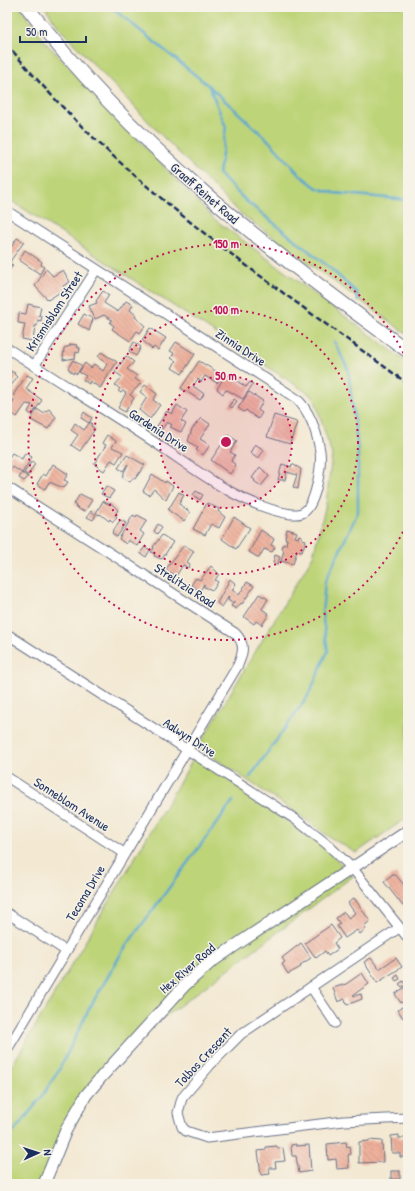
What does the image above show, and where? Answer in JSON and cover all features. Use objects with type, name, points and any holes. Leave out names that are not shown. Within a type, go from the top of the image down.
[{"type":"main road","name":"Graaff Reinet Road","points":[[27,7],[83,74],[177,170],[268,247],[408,352]]},
{"type":"street","name":"Zinnia Drive","points":[[7,211],[178,322],[302,405],[308,415],[315,435],[321,460],[311,502],[304,512]]},
{"type":"street","name":"Krismisblom Street","points":[[34,366],[96,270]]},
{"type":"street","name":"Gardenia Drive","points":[[7,348],[239,496],[259,506],[281,512],[296,514],[304,512]]},
{"type":"street","name":"Strelitzia Road","points":[[7,487],[125,562],[240,638],[243,647],[240,661],[187,750]]},
{"type":"street","name":"Aalwyn Drive","points":[[7,634],[295,819],[328,845],[353,869],[408,938]]},
{"type":"street","name":"Tecoma Drive","points":[[7,1050],[187,750]]},
{"type":"street","name":"Sonneblom Avenue","points":[[7,777],[124,853]]},
{"type":"street","name":"Hex River Road","points":[[44,1184],[66,1130],[86,1095],[185,985],[210,964],[236,946],[408,831]]},
{"type":"street","points":[[7,913],[66,951]]},
{"type":"street","name":"Tolbos Crescent","points":[[399,928],[241,1034],[182,1098],[178,1113],[182,1127],[191,1134],[206,1138],[350,1121],[408,1118]]},
{"type":"street","points":[[311,987],[335,1023]]},
{"type":"green space","points":[[7,7],[20,7],[46,43],[214,219],[408,363],[408,817],[356,853],[328,836],[198,747],[313,556],[326,504],[332,455],[314,397],[7,198]]},
{"type":"green space","points":[[45,7],[408,7],[408,335],[240,213],[166,140],[60,29]]},
{"type":"green space","points":[[195,756],[323,846],[353,876],[111,1057],[42,1184],[7,1184],[7,1074]]},
{"type":"building","points":[[17,238],[24,242],[11,260],[10,264],[13,265],[7,274],[7,266],[9,266],[7,265],[7,243],[12,246]]},
{"type":"building","points":[[25,250],[42,262],[41,265],[44,267],[40,274],[19,260]]},
{"type":"building","points":[[46,269],[53,276],[63,270],[70,282],[63,286],[65,289],[48,300],[35,286]]},
{"type":"building","points":[[103,291],[109,295],[104,303],[118,312],[126,301],[133,305],[130,310],[145,326],[140,333],[137,331],[130,341],[112,329],[114,326],[110,323],[112,320],[104,315],[95,319],[89,306],[97,303],[96,301]]},
{"type":"building","points":[[28,304],[41,307],[39,316],[42,316],[41,321],[38,320],[37,326],[35,326],[33,341],[22,339],[25,324],[18,323],[19,313],[26,314]]},
{"type":"building","points":[[84,314],[93,319],[89,331],[78,324]]},
{"type":"building","points":[[150,328],[166,338],[158,350],[154,347],[152,349],[142,340]]},
{"type":"building","points":[[134,342],[141,347],[136,356],[129,351]]},
{"type":"building","points":[[176,342],[195,354],[182,374],[172,368],[176,361],[171,358],[174,353],[170,351]]},
{"type":"building","points":[[70,344],[77,345],[76,347],[80,348],[79,353],[76,352],[75,358],[63,360],[64,348],[70,346]]},
{"type":"building","points":[[101,352],[117,362],[100,388],[90,381],[89,384],[83,380],[86,376],[79,372],[85,363],[91,368],[94,364],[103,371],[107,364],[98,357]]},
{"type":"building","points":[[126,356],[134,362],[127,369],[137,376],[135,379],[141,383],[130,395],[134,398],[125,412],[118,408],[126,393],[123,391],[121,393],[118,391],[120,389],[115,385],[122,377],[115,372]]},
{"type":"building","points":[[73,360],[82,366],[77,374],[74,372],[73,374],[68,368]]},
{"type":"building","points":[[199,361],[222,375],[217,383],[205,376],[201,382],[198,379],[193,386],[204,394],[200,400],[181,388]]},
{"type":"building","points":[[7,370],[15,373],[14,374],[17,377],[7,392]]},
{"type":"building","points":[[226,374],[246,387],[250,382],[253,384],[243,399],[226,390],[223,394],[217,389]]},
{"type":"building","points":[[27,375],[33,378],[26,389],[42,400],[32,415],[28,412],[32,405],[26,404],[17,417],[7,410],[7,405],[9,402],[12,404],[14,400],[12,399],[15,396],[13,395]]},
{"type":"building","points":[[145,385],[157,394],[153,400],[160,405],[150,419],[139,410],[147,397],[140,392]]},
{"type":"building","points":[[249,392],[263,401],[258,410],[262,413],[258,419],[246,410],[244,412],[238,408]]},
{"type":"building","points":[[234,399],[237,401],[232,408],[229,406]]},
{"type":"building","points":[[177,405],[187,412],[181,421],[186,424],[181,432],[170,427],[172,425],[167,422],[162,429],[157,426],[167,411],[172,414]]},
{"type":"building","points":[[37,409],[43,413],[49,409],[56,417],[48,429],[31,420]]},
{"type":"building","points":[[84,412],[92,418],[89,423],[81,418]]},
{"type":"building","points":[[274,415],[297,422],[290,444],[267,437]]},
{"type":"building","points":[[201,418],[210,424],[200,439],[210,445],[203,455],[196,450],[198,448],[188,441],[192,429]]},
{"type":"building","points":[[90,422],[92,424],[91,426],[95,429],[80,451],[71,445],[78,435],[71,430],[75,423],[84,430]]},
{"type":"building","points":[[107,435],[116,441],[112,447],[123,452],[116,463],[111,460],[104,471],[94,464],[106,445],[102,443]]},
{"type":"building","points":[[228,435],[237,441],[230,452],[235,455],[231,461],[236,465],[230,474],[211,460]]},
{"type":"building","points":[[255,444],[264,450],[258,459],[250,453]]},
{"type":"building","points":[[12,453],[22,459],[25,453],[32,457],[22,473],[13,467],[12,469],[7,466],[7,460]]},
{"type":"building","points":[[127,455],[145,465],[135,479],[133,478],[130,482],[122,477],[128,464],[123,471],[118,468]]},
{"type":"building","points":[[32,461],[35,464],[28,475],[24,473]]},
{"type":"building","points":[[53,464],[68,474],[64,480],[68,482],[64,488],[49,482],[45,489],[37,484],[43,474],[46,476]]},
{"type":"building","points":[[282,464],[291,467],[292,464],[301,469],[298,489],[293,487],[297,475],[287,472],[285,480],[278,480]]},
{"type":"building","points":[[260,467],[269,476],[261,486],[252,478]]},
{"type":"building","points":[[22,473],[28,477],[24,481],[19,478]]},
{"type":"building","points":[[152,474],[165,483],[166,481],[173,486],[166,500],[154,489],[149,495],[143,491]]},
{"type":"building","points":[[106,486],[114,491],[109,498],[101,494]]},
{"type":"building","points":[[196,491],[203,495],[200,500],[193,495]]},
{"type":"building","points":[[179,492],[184,495],[179,504],[190,512],[184,521],[168,510]]},
{"type":"building","points":[[80,494],[92,500],[85,511],[80,510],[74,504]]},
{"type":"building","points":[[103,501],[108,504],[112,504],[118,510],[115,515],[117,517],[113,522],[110,519],[109,521],[100,514],[99,515],[96,513]]},
{"type":"building","points":[[207,503],[219,509],[218,511],[225,517],[219,528],[211,524],[205,535],[193,529]]},
{"type":"building","points":[[91,511],[96,515],[93,520],[87,517]]},
{"type":"building","points":[[133,515],[136,517],[137,515],[147,520],[140,531],[144,534],[137,546],[128,540],[126,544],[119,539]]},
{"type":"building","points":[[234,517],[250,528],[236,549],[222,539]]},
{"type":"building","points":[[120,520],[126,523],[117,537],[112,533]]},
{"type":"building","points":[[158,524],[162,527],[157,534],[154,531]]},
{"type":"building","points":[[287,529],[297,532],[295,537],[298,538],[299,535],[302,536],[302,539],[306,540],[302,552],[297,551],[293,564],[281,561],[284,550],[282,549],[283,544],[286,545],[287,539],[285,539]]},
{"type":"building","points":[[261,530],[274,539],[271,545],[275,547],[272,552],[264,549],[259,558],[249,552]]},
{"type":"building","points":[[162,535],[173,542],[162,559],[154,556],[155,554],[151,552]]},
{"type":"building","points":[[184,545],[194,551],[187,562],[190,564],[188,568],[183,565],[176,576],[166,569]]},
{"type":"building","points":[[145,547],[150,550],[146,557],[140,553]]},
{"type":"building","points":[[275,555],[280,557],[278,564],[273,563]]},
{"type":"building","points":[[211,566],[219,574],[215,580],[218,582],[213,590],[204,587],[204,584],[200,591],[191,585],[196,578],[200,580]]},
{"type":"building","points":[[230,579],[236,584],[232,590],[239,595],[247,582],[254,586],[242,604],[241,603],[236,609],[231,606],[235,600],[232,603],[228,600],[229,596],[222,607],[217,603]]},
{"type":"building","points":[[259,594],[268,599],[262,609],[269,614],[262,625],[256,621],[254,624],[244,617]]},
{"type":"building","points":[[393,875],[396,875],[408,890],[408,902],[403,906],[384,882]]},
{"type":"building","points":[[354,898],[370,921],[364,926],[366,929],[360,934],[357,930],[345,938],[337,926],[340,924],[336,918],[344,912],[349,918],[355,913],[348,903]]},
{"type":"building","points":[[331,925],[340,938],[334,943],[338,949],[328,956],[325,951],[316,958],[305,943]]},
{"type":"building","points":[[301,943],[311,958],[300,965],[301,967],[288,974],[282,964],[285,962],[282,958]]},
{"type":"building","points":[[371,958],[379,969],[396,958],[402,967],[377,983],[364,962]]},
{"type":"building","points":[[362,973],[369,984],[353,995],[361,994],[362,999],[347,1005],[345,999],[338,1002],[333,988],[346,984]]},
{"type":"building","points":[[398,975],[400,979],[396,981],[394,978]]},
{"type":"building","points":[[403,981],[406,985],[402,987],[399,984]]},
{"type":"building","points":[[408,985],[408,1014],[403,1018],[398,1010],[406,1004],[404,1001],[401,1003],[395,994]]},
{"type":"building","points":[[399,1135],[399,1138],[408,1138],[406,1157],[400,1157],[400,1153],[392,1153],[391,1136]]},
{"type":"building","points":[[369,1140],[382,1141],[383,1162],[359,1163],[359,1142]]},
{"type":"building","points":[[346,1142],[347,1147],[350,1146],[351,1154],[348,1155],[349,1168],[337,1169],[336,1159],[328,1160],[327,1144]]},
{"type":"building","points":[[296,1144],[296,1146],[309,1145],[311,1171],[299,1173],[296,1156],[292,1156],[291,1145]]},
{"type":"building","points":[[277,1146],[278,1149],[283,1148],[285,1161],[275,1162],[276,1168],[269,1168],[270,1174],[261,1175],[258,1151],[266,1150],[266,1147]]},
{"type":"building","points":[[391,1171],[400,1171],[400,1179],[391,1179]]},
{"type":"waterway","points":[[111,7],[209,86],[226,127],[219,174],[246,201],[329,267],[357,293],[358,301]]},
{"type":"waterway","points":[[210,87],[269,141],[300,175],[317,188],[334,193],[408,200]]},
{"type":"waterway","points":[[250,777],[308,696],[328,651],[322,614],[325,582],[358,512],[358,450],[348,369],[334,341]]},
{"type":"waterway","points":[[7,1140],[41,1098],[59,1070],[89,1009],[124,949],[233,801]]},
{"type":"railway","points":[[7,44],[51,94],[97,141],[146,185],[196,227],[248,267],[408,384]]}]
